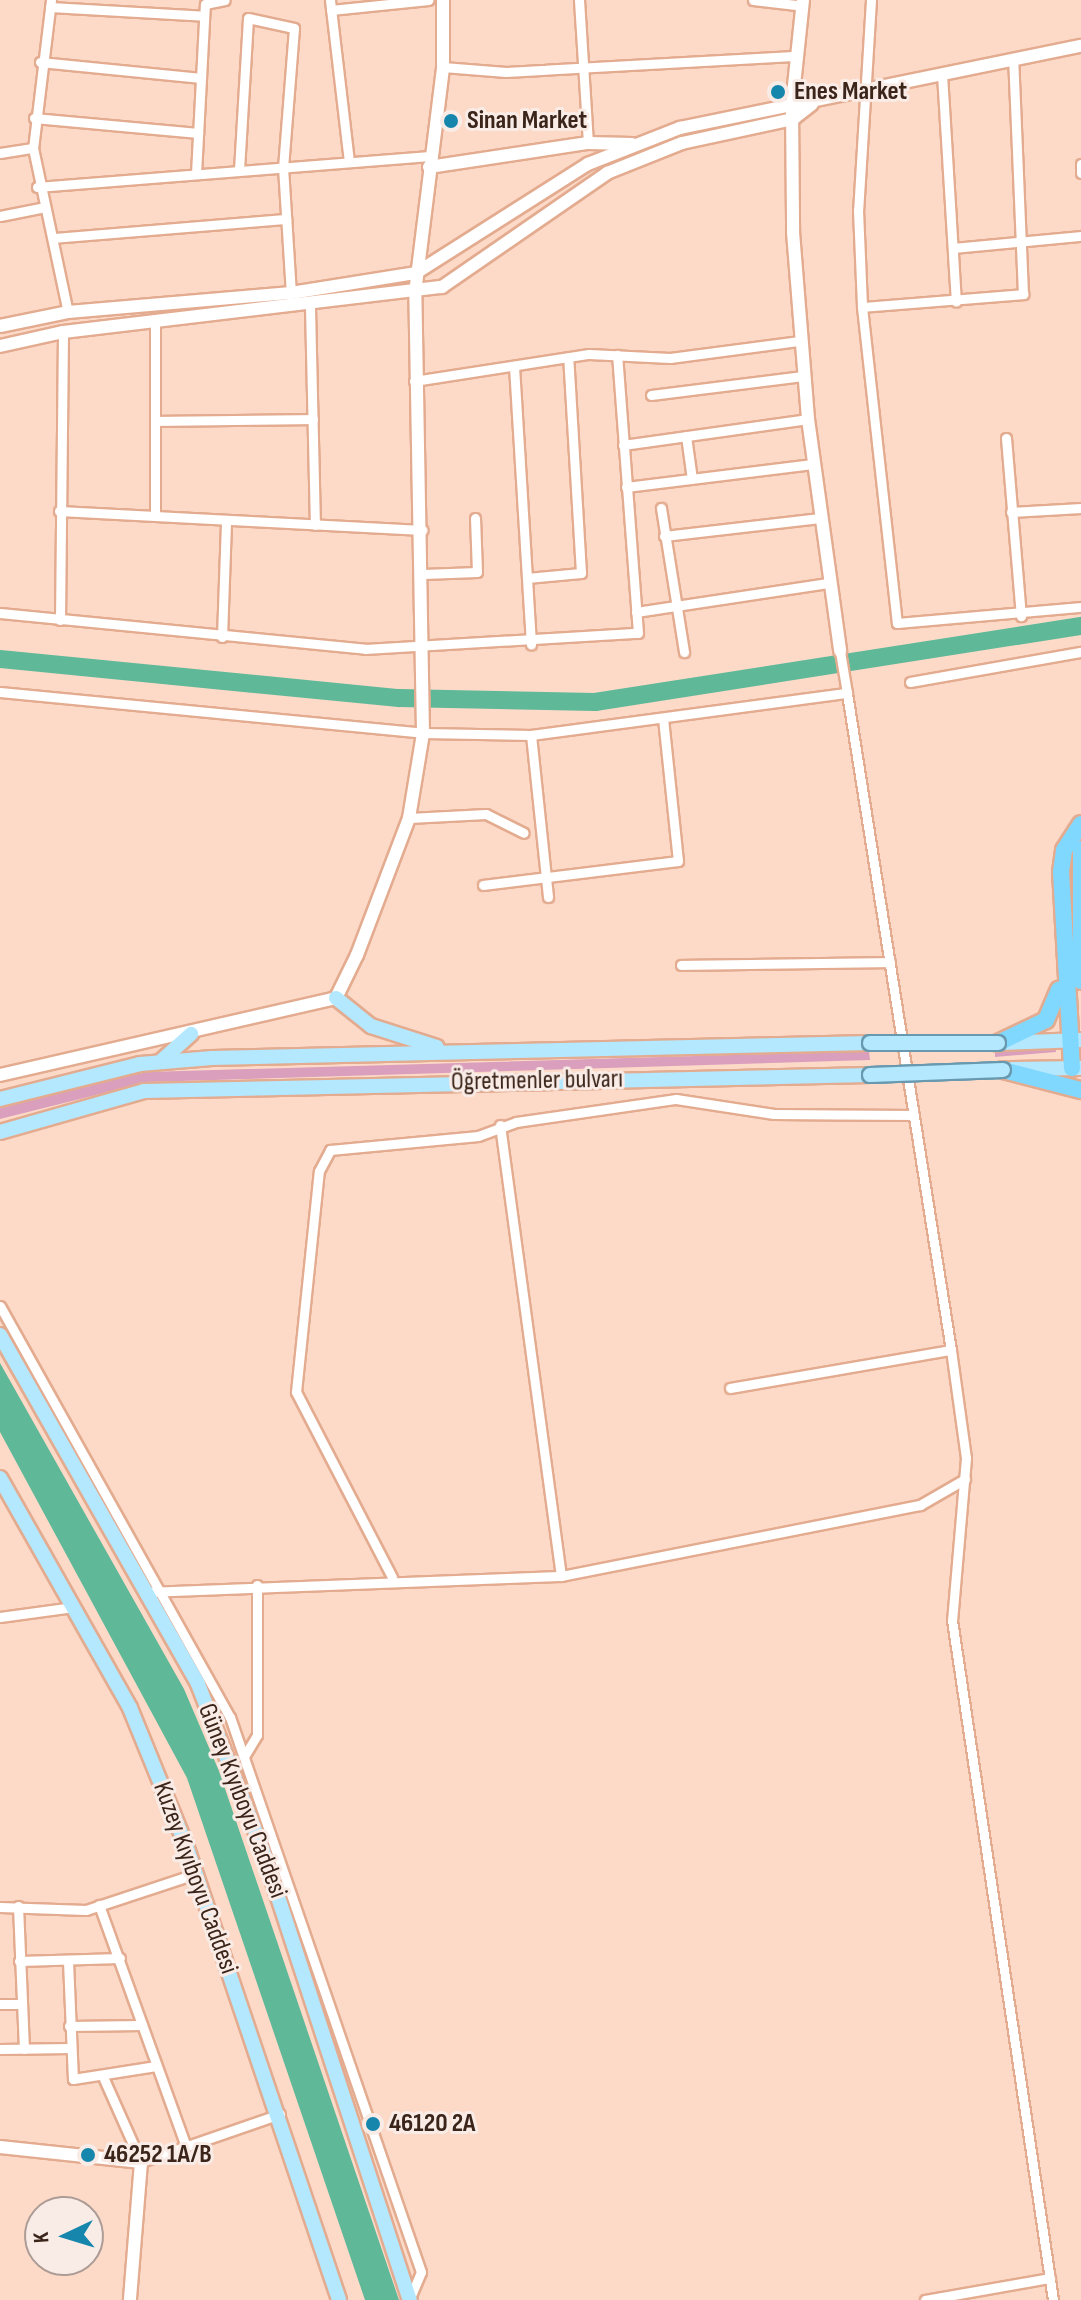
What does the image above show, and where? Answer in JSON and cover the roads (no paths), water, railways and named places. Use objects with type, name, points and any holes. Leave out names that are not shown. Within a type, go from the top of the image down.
[{"type":"highway","points":[[1076,1068],[1063,961],[1063,861],[1081,824]]},
{"type":"highway","points":[[1081,849],[1081,981]]},
{"type":"highway","points":[[998,1043],[1046,1020],[1063,961]]},
{"type":"highway","points":[[1003,1070],[1081,1090]]},
{"type":"main road","points":[[336,998],[409,818],[424,726],[423,530],[414,381],[415,293],[443,67],[443,0]]},
{"type":"main road","points":[[795,83],[799,2]]},
{"type":"main road","points":[[799,2],[792,105],[800,341],[828,583],[840,651]]},
{"type":"main road","points":[[0,326],[68,312],[291,293],[416,273],[569,174],[634,144],[792,105],[812,104],[1013,58],[1081,46]]},
{"type":"main road","points":[[0,346],[63,332],[155,319],[310,307],[415,293],[464,277],[607,173],[682,143],[793,119],[812,104]]},
{"type":"main road","points":[[431,161],[588,143],[634,144]]},
{"type":"main road","points":[[0,1075],[191,1034],[336,998],[401,1039],[461,1052]]},
{"type":"main road","points":[[160,1062],[191,1034]]},
{"type":"main road","name":"Öğretmenler bulvarı","points":[[0,1099],[160,1062],[461,1052],[1073,1040]]},
{"type":"main road","name":"Öğretmenler bulvarı","points":[[0,1132],[144,1091],[1076,1068]]},
{"type":"main road","name":"Güney Kıyıboyu Caddesi","points":[[0,1335],[198,1684],[262,1848],[410,2299]]},
{"type":"main road","name":"Kuzey Kıyıboyu Caddesi","points":[[0,1478],[130,1708],[195,1874],[280,2114],[339,2300]]},
{"type":"main road","points":[[0,2147],[141,2162],[130,2300]]},
{"type":"street","points":[[196,174],[205,4],[225,0]]},
{"type":"street","points":[[349,162],[331,5],[428,0]]},
{"type":"street","points":[[579,0],[588,143]]},
{"type":"street","points":[[753,0],[799,2]]},
{"type":"street","points":[[871,0],[868,91],[858,210],[862,307],[897,623],[1021,616],[1081,607]]},
{"type":"street","points":[[68,312],[53,238],[40,208],[33,148],[40,62],[50,4],[204,16]]},
{"type":"street","points":[[239,170],[248,18],[294,28],[283,167],[291,293]]},
{"type":"street","points":[[443,67],[581,67],[794,56]]},
{"type":"street","points":[[862,307],[1018,299],[1022,244],[1013,58]]},
{"type":"street","points":[[40,62],[201,78]]},
{"type":"street","points":[[942,74],[956,302]]},
{"type":"street","points":[[34,118],[198,133]]},
{"type":"street","points":[[0,153],[33,148]]},
{"type":"street","points":[[37,187],[349,162],[431,161]]},
{"type":"street","points":[[1081,164],[1081,173]]},
{"type":"street","points":[[0,216],[40,208]]},
{"type":"street","points":[[53,238],[286,219]]},
{"type":"street","points":[[953,248],[1022,244],[1081,236]]},
{"type":"street","points":[[310,307],[315,525]]},
{"type":"street","points":[[155,319],[155,516]]},
{"type":"street","points":[[60,620],[63,332]]},
{"type":"street","points":[[414,381],[568,357],[617,355],[670,358],[800,341]]},
{"type":"street","points":[[0,613],[425,655],[638,633],[617,355]]},
{"type":"street","points":[[527,578],[581,573],[568,357]]},
{"type":"street","points":[[514,366],[531,644]]},
{"type":"street","points":[[651,395],[803,376]]},
{"type":"street","points":[[156,421],[313,419]]},
{"type":"street","points":[[623,445],[808,419]]},
{"type":"street","points":[[686,436],[692,479]]},
{"type":"street","points":[[1006,438],[1021,616]]},
{"type":"street","points":[[626,487],[813,464]]},
{"type":"street","points":[[661,508],[684,652]]},
{"type":"street","points":[[1012,512],[1081,508]]},
{"type":"street","points":[[59,511],[423,530]]},
{"type":"street","points":[[423,574],[477,572],[475,518]]},
{"type":"street","points":[[664,536],[820,518]]},
{"type":"street","points":[[222,637],[226,520]]},
{"type":"street","points":[[636,612],[828,583]]},
{"type":"street","points":[[840,651],[951,1350],[965,1479],[952,1620],[1053,2300]]},
{"type":"street","points":[[910,682],[1081,652]]},
{"type":"street","points":[[0,692],[531,735],[847,693]]},
{"type":"street","points":[[483,885],[545,874],[678,861],[663,719]]},
{"type":"street","points":[[531,735],[548,897]]},
{"type":"street","points":[[409,818],[486,814],[524,833]]},
{"type":"street","points":[[681,965],[890,962]]},
{"type":"street","points":[[675,1078],[676,1099]]},
{"type":"street","points":[[392,1577],[296,1392],[321,1162],[343,1144],[478,1136],[500,1125],[676,1099],[774,1114],[914,1115]]},
{"type":"street","points":[[500,1125],[561,1576]]},
{"type":"street","points":[[0,1306],[162,1591],[245,1755],[421,2272],[410,2299]]},
{"type":"street","points":[[730,1388],[951,1350]]},
{"type":"street","points":[[145,1592],[392,1577],[561,1576],[920,1505],[965,1479]]},
{"type":"street","points":[[245,1755],[257,1739],[257,1585]]},
{"type":"street","points":[[0,1617],[73,1607]]},
{"type":"street","points":[[0,1907],[99,1905],[195,1874]]},
{"type":"street","points":[[99,1905],[186,2147]]},
{"type":"street","points":[[18,1906],[24,2049]]},
{"type":"street","points":[[19,1961],[120,1958]]},
{"type":"street","points":[[68,1961],[73,2079],[104,2079],[156,2066]]},
{"type":"street","points":[[0,2004],[22,2004]]},
{"type":"street","points":[[69,2026],[142,2025]]},
{"type":"street","points":[[0,2049],[71,2048]]},
{"type":"street","points":[[104,2079],[141,2162],[280,2114]]},
{"type":"street","points":[[925,2300],[1050,2278]]},
{"type":"waterway","points":[[0,659],[399,698],[595,702],[1081,626]]},
{"type":"place","name":"Enes Market","points":[[778,92]]},
{"type":"place","name":"Sinan Market","points":[[451,121]]},
{"type":"place","name":"46120 2A","points":[[373,2124]]},
{"type":"place","name":"46252 1A/B","points":[[88,2155]]}]
